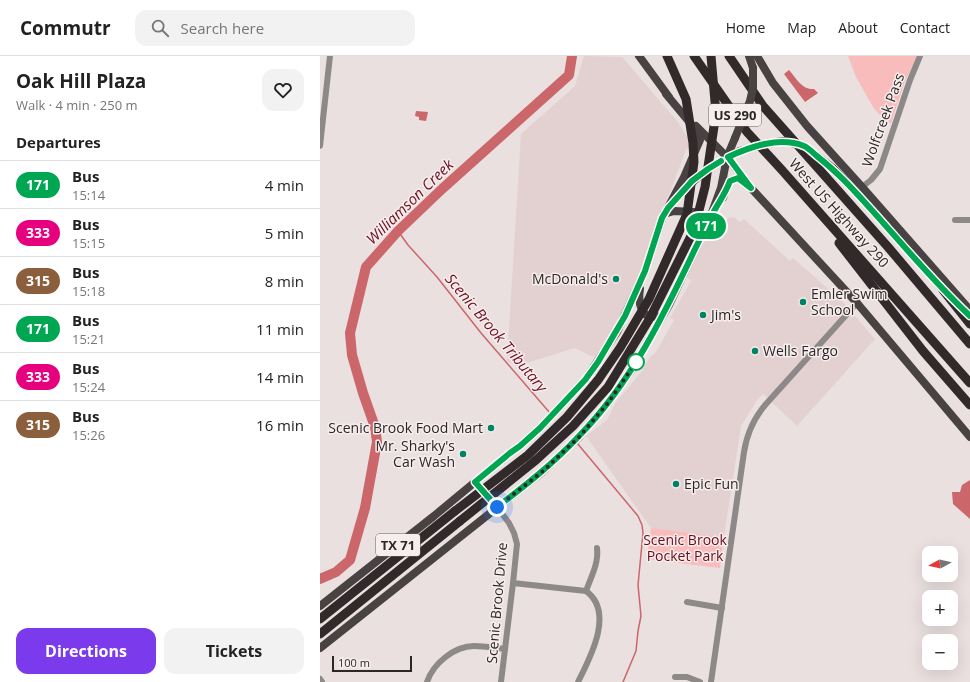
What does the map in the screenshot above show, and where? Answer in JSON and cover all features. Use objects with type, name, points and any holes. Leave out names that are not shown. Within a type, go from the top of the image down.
[{"type":"highway","name":"TX 71","points":[[320,619],[528,455],[567,417],[598,380],[620,348],[649,299],[687,214],[694,162],[693,143],[686,99],[667,56]]},
{"type":"highway","name":"West US Highway 290","points":[[694,56],[747,132],[970,383]]},
{"type":"highway","name":"TX 71","points":[[320,634],[536,460],[573,426],[608,387],[650,318],[694,230],[705,187],[716,113],[712,56]]},
{"type":"highway","name":"West US Highway 290","points":[[729,56],[763,106],[888,247],[970,344]]},
{"type":"highway","points":[[734,56],[745,81]]},
{"type":"highway","name":"US 290","points":[[781,169],[923,351],[970,405]]},
{"type":"highway","points":[[943,290],[970,324]]},
{"type":"main road","points":[[639,56],[666,94],[696,130],[700,140],[684,177],[666,211],[651,250],[638,298],[645,314],[653,316],[662,313],[669,305]]},
{"type":"main road","points":[[320,648],[542,472],[580,436],[608,403],[631,371],[669,305],[710,218],[721,188],[728,157],[750,101],[753,88],[753,68],[748,56]]},
{"type":"main road","points":[[757,56],[773,83],[803,121],[970,310]]},
{"type":"main road","points":[[666,94],[728,157],[751,188],[857,303],[970,437]]},
{"type":"main road","points":[[716,146],[724,147],[735,138]]},
{"type":"main road","points":[[666,211],[692,181],[728,157],[761,145],[783,141],[804,146],[834,169],[943,290],[970,316]]},
{"type":"main road","points":[[737,170],[736,158],[740,152]]},
{"type":"main road","points":[[710,218],[725,194],[730,181],[738,178],[751,188]]},
{"type":"main road","points":[[666,211],[694,212],[700,219],[699,241]]},
{"type":"main road","name":"TX 71","points":[[320,606],[520,446],[557,411],[585,380],[598,362],[625,316],[645,271]]},
{"type":"street","points":[[320,146],[330,56]]},
{"type":"street","name":"Wolfcreek Pass","points":[[862,186],[871,180],[880,169],[910,80],[920,56]]},
{"type":"street","points":[[955,220],[970,220]]},
{"type":"street","points":[[711,682],[744,452],[750,429],[756,416],[766,404],[857,303]]},
{"type":"street","name":"Scenic Brook Drive","points":[[497,507],[509,523],[517,544],[502,682]]},
{"type":"street","points":[[586,591],[597,563],[597,548]]},
{"type":"street","points":[[513,583],[586,591],[591,594],[597,605],[600,616],[599,626],[594,649],[578,682]]},
{"type":"street","points":[[687,602],[722,608]]},
{"type":"street","points":[[427,682],[436,666],[460,648],[474,646],[505,649]]},
{"type":"street","points":[[675,677],[687,677],[700,682]]},
{"type":"shaded area","points":[[584,56],[622,57],[678,122],[686,135],[700,140],[686,150],[633,289],[606,349],[593,357],[575,348],[517,366],[507,361],[521,134],[575,86]]},
{"type":"shaded area","points":[[789,70],[803,86],[814,89],[818,93],[805,102],[784,74]]},
{"type":"shaded area","points":[[416,111],[428,112],[426,121],[419,120],[419,117],[415,116]]},
{"type":"shaded area","points":[[730,217],[735,218],[740,222],[744,219],[790,261],[793,258],[841,300],[875,339],[797,426],[763,394],[757,400],[741,426],[724,537],[651,528],[586,436],[607,420],[616,402],[642,371],[650,357],[656,352],[674,320],[670,318],[691,281],[686,276],[700,248],[709,236]]},
{"type":"shaded area","points":[[970,480],[970,519],[953,504],[952,492],[960,492],[962,485]]},
{"type":"green space","points":[[848,56],[917,56],[905,81],[891,123],[887,123],[873,107],[856,77]]},
{"type":"green space","name":"Scenic Brook Pocket Park","points":[[651,528],[724,537],[720,568],[647,559]]},
{"type":"waterway","name":"Williamson Creek","points":[[320,579],[336,572],[350,560],[365,508],[377,442],[375,427],[352,355],[350,333],[366,267],[398,231],[442,189],[569,75],[572,56]]},
{"type":"waterway","name":"Scenic Brook Tributary","points":[[398,231],[408,245],[437,277],[481,333],[550,413]]},
{"type":"waterway","points":[[577,443],[638,516],[642,525],[643,533],[638,585],[641,616],[636,651],[623,682]]},
{"type":"bus line","name":"171","points":[[721,161],[692,181],[668,208],[662,218],[645,271],[625,316],[617,332],[585,380],[540,428],[475,482],[497,507],[542,472],[580,436],[608,403],[631,371],[669,305],[710,218],[725,194],[730,181],[738,178],[751,188],[728,157],[740,152],[761,145],[783,141],[804,146],[834,169],[943,290],[970,316]]},
{"type":"place","name":"McDonald's","points":[[616,279]]},
{"type":"place","name":"Emler Swim School","points":[[803,302]]},
{"type":"place","name":"Jim's","points":[[703,315]]},
{"type":"place","name":"Wells Fargo","points":[[755,351]]},
{"type":"place","name":"Scenic Brook Food Mart","points":[[491,428]]},
{"type":"place","name":"Mr. Sharky's Car Wash","points":[[463,454]]},
{"type":"place","name":"Epic Fun","points":[[676,484]]},
{"type":"route","points":[[497,507],[542,472],[580,436],[608,403],[636,362]]}]
